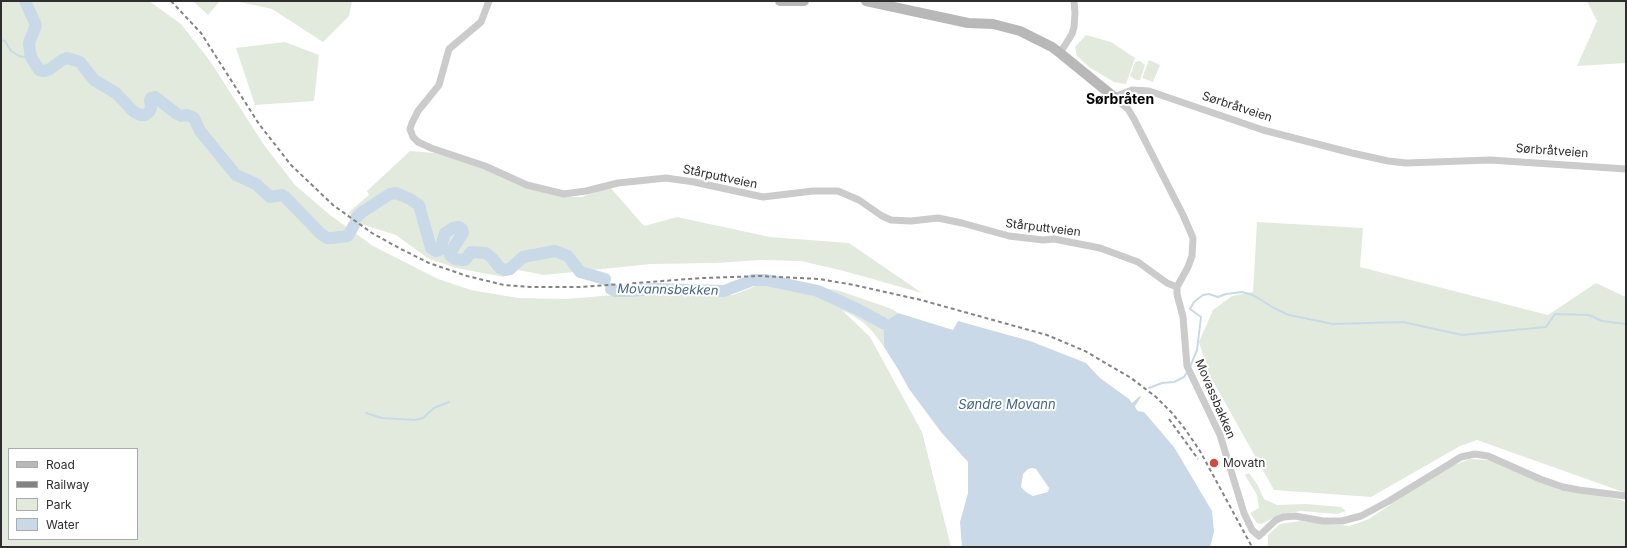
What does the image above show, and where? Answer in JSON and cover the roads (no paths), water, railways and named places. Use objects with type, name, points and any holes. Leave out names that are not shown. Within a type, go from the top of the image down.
[{"type":"street","name":"Stårputtveien","points":[[489,1],[481,22],[449,49],[439,85],[418,111],[412,123],[411,132],[413,137],[418,142],[431,148],[485,166],[527,185],[564,194],[586,192],[618,183],[666,178],[694,182],[763,197],[797,192],[828,190],[838,191],[859,200],[882,216],[891,220],[911,221],[938,218],[1009,236],[1043,240],[1054,239],[1100,248],[1138,262],[1167,283],[1177,286]]},
{"type":"street","points":[[780,1],[804,1]]},
{"type":"street","points":[[866,1],[968,23],[993,24],[1012,28],[1046,44],[1060,53],[1128,109],[1183,214],[1192,238],[1192,256],[1188,267],[1177,286]]},
{"type":"street","points":[[1060,53],[1072,34],[1074,27],[1074,1]]},
{"type":"street","name":"Sørbråtveien","points":[[1114,98],[1132,90],[1149,91],[1263,130],[1388,161],[1490,160],[1626,169]]},
{"type":"street","name":"Movassbakken","points":[[1177,286],[1177,294],[1183,317],[1188,368],[1216,425],[1232,471],[1244,513],[1252,530],[1259,536],[1276,520],[1283,516],[1295,516],[1322,522],[1342,521],[1361,516],[1395,498],[1461,457],[1475,454],[1488,456],[1540,479],[1563,487],[1626,496]]},
{"type":"water","name":"Søndre Movann","points":[[898,313],[953,330],[958,321],[1030,341],[1086,363],[1100,378],[1129,399],[1132,403],[1140,396],[1141,397],[1135,406],[1136,409],[1144,412],[1174,447],[1212,511],[1214,532],[1210,547],[962,547],[960,522],[968,493],[968,462],[941,432],[909,389],[884,347],[883,323]],"holes":[[[1028,469],[1036,469],[1049,488],[1048,492],[1033,496],[1021,487],[1023,474]]]},
{"type":"waterway","name":"Movannsbekken","points":[[25,1],[36,25],[29,43],[31,57],[39,70],[44,71],[50,69],[67,58],[80,62],[94,80],[116,93],[133,111],[140,115],[145,115],[149,112],[151,108],[150,100],[151,98],[155,97],[177,114],[181,116],[187,115],[194,118],[200,131],[236,175],[256,184],[270,197],[282,195],[285,197],[321,234],[327,238],[348,236],[354,225]]},
{"type":"waterway","points":[[1,40],[5,41],[11,51],[19,56],[24,57],[30,52]]},
{"type":"waterway","points":[[1,49],[1,55]]},
{"type":"waterway","name":"Movannsbekken","points":[[356,218],[362,212],[390,194],[396,193],[419,205],[431,248],[436,251],[440,250],[445,233],[453,228],[459,227],[462,229],[463,233],[450,255],[455,259],[465,260],[471,252]]},
{"type":"waterway","name":"Movannsbekken","points":[[471,252],[486,253],[500,268],[505,270],[510,269],[523,257],[555,251],[568,256],[580,272],[605,279]]},
{"type":"waterway","name":"Movannsbekken","points":[[611,289],[615,291],[653,289],[724,291],[753,280],[766,280],[818,291],[883,323]]},
{"type":"waterway","points":[[1190,367],[1197,350],[1201,317],[1190,309],[1194,302],[1203,295],[1209,294],[1218,297],[1226,294],[1242,292],[1253,295],[1289,315],[1333,324],[1403,322],[1462,335],[1546,327],[1555,314],[1589,315],[1602,321],[1626,324]]},
{"type":"waterway","points":[[1149,388],[1162,383],[1174,382],[1184,377],[1187,372]]},
{"type":"waterway","points":[[366,413],[382,418],[415,420],[423,418],[434,408],[449,402]]},
{"type":"railway","points":[[171,1],[201,33],[259,124],[291,165],[333,205],[372,233],[399,248],[429,263],[467,276],[504,285],[530,287],[581,287],[703,278],[760,276],[819,279],[921,300],[1047,335],[1085,351],[1131,378],[1156,397],[1172,413],[1200,451],[1252,547]]},
{"type":"railway","points":[[1169,419],[1198,459]]},
{"type":"place","name":"Movatn","points":[[1214,463]]},
{"type":"district","name":"Sørbråten","points":[[1120,100]]}]
